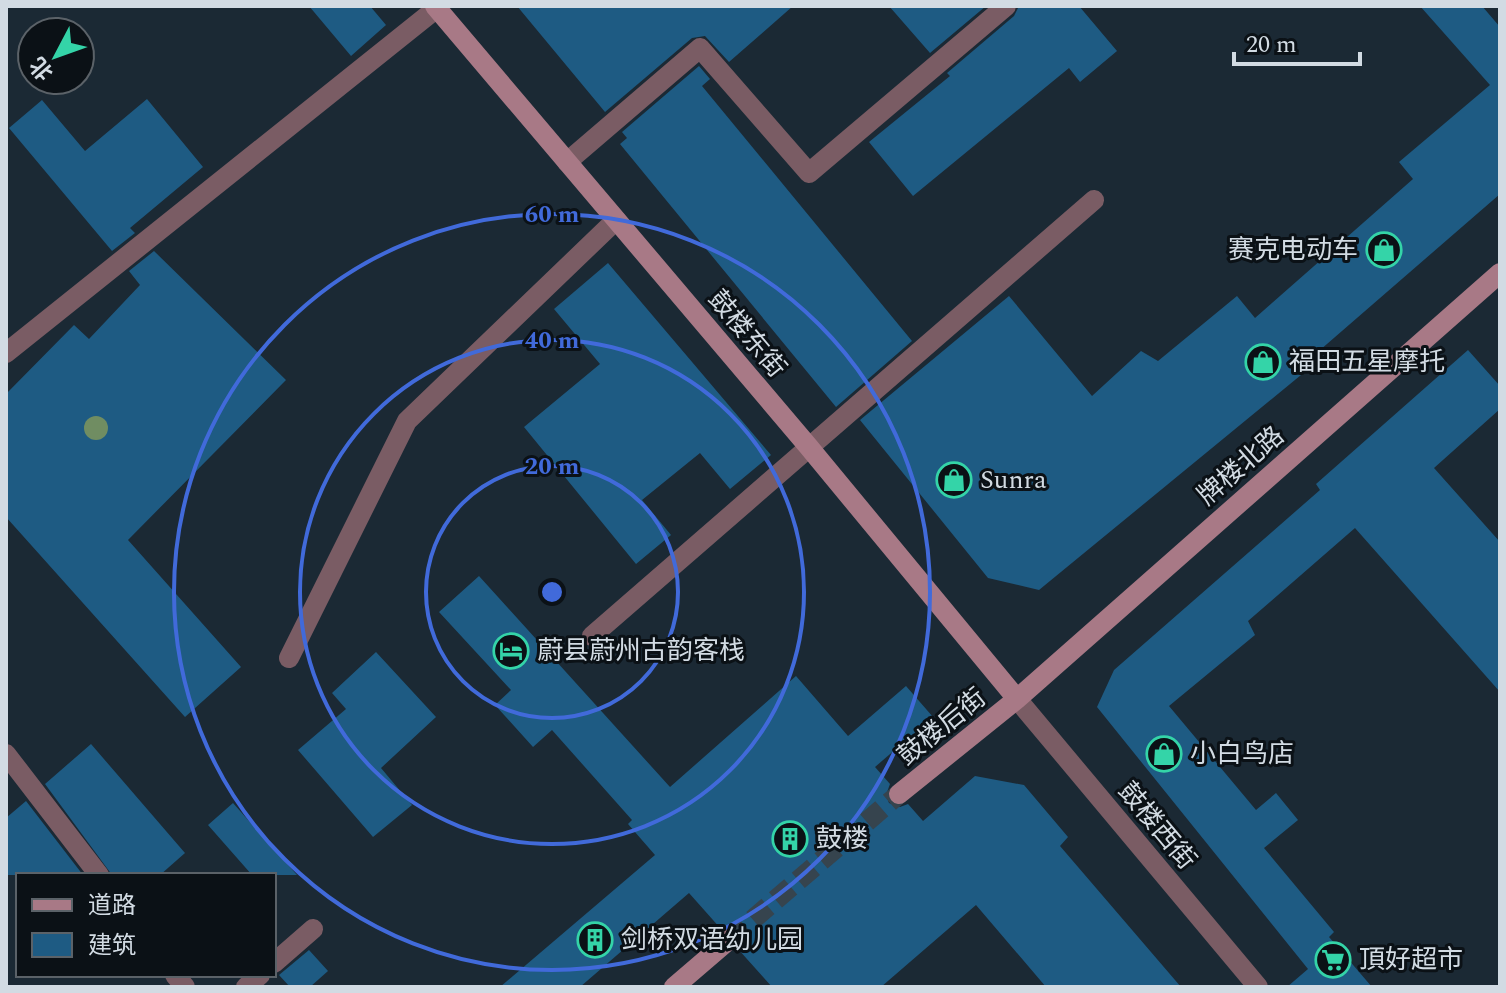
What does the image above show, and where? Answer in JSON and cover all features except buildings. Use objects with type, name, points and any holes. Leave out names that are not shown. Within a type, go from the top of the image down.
[{"type":"main road","name":"鼓楼东街","points":[[436,7],[808,446],[1017,699]]},
{"type":"main road","name":"牌楼北路","points":[[1017,699],[1500,273]]},
{"type":"main road","name":"鼓楼后街","points":[[899,794],[1017,699]]},
{"type":"main road","points":[[674,987],[730,939]]},
{"type":"street","points":[[567,162],[700,48],[809,173],[1006,6]]},
{"type":"street","points":[[6,353],[436,7]]},
{"type":"street","points":[[592,636],[1094,200]]},
{"type":"street","points":[[289,658],[407,421],[616,220]]},
{"type":"street","name":"鼓楼西街","points":[[1017,699],[1258,987]]},
{"type":"street","points":[[6,754],[97,873]]},
{"type":"street","points":[[276,961],[313,929]]},
{"type":"tunnel","points":[[730,939],[899,794]]},
{"type":"place","name":"赛克电动车","points":[[1384,250]]},
{"type":"place","name":"福田五星摩托","points":[[1263,362]]},
{"type":"place","name":"Sunra","points":[[954,480]]},
{"type":"place","name":"蔚县蔚州古韵客栈","points":[[511,651]]},
{"type":"place","name":"小白鸟店","points":[[1164,754]]},
{"type":"place","name":"鼓楼","points":[[790,839]]},
{"type":"place","name":"剑桥双语幼儿园","points":[[595,940]]},
{"type":"place","name":"頂好超市","points":[[1333,960]]}]
